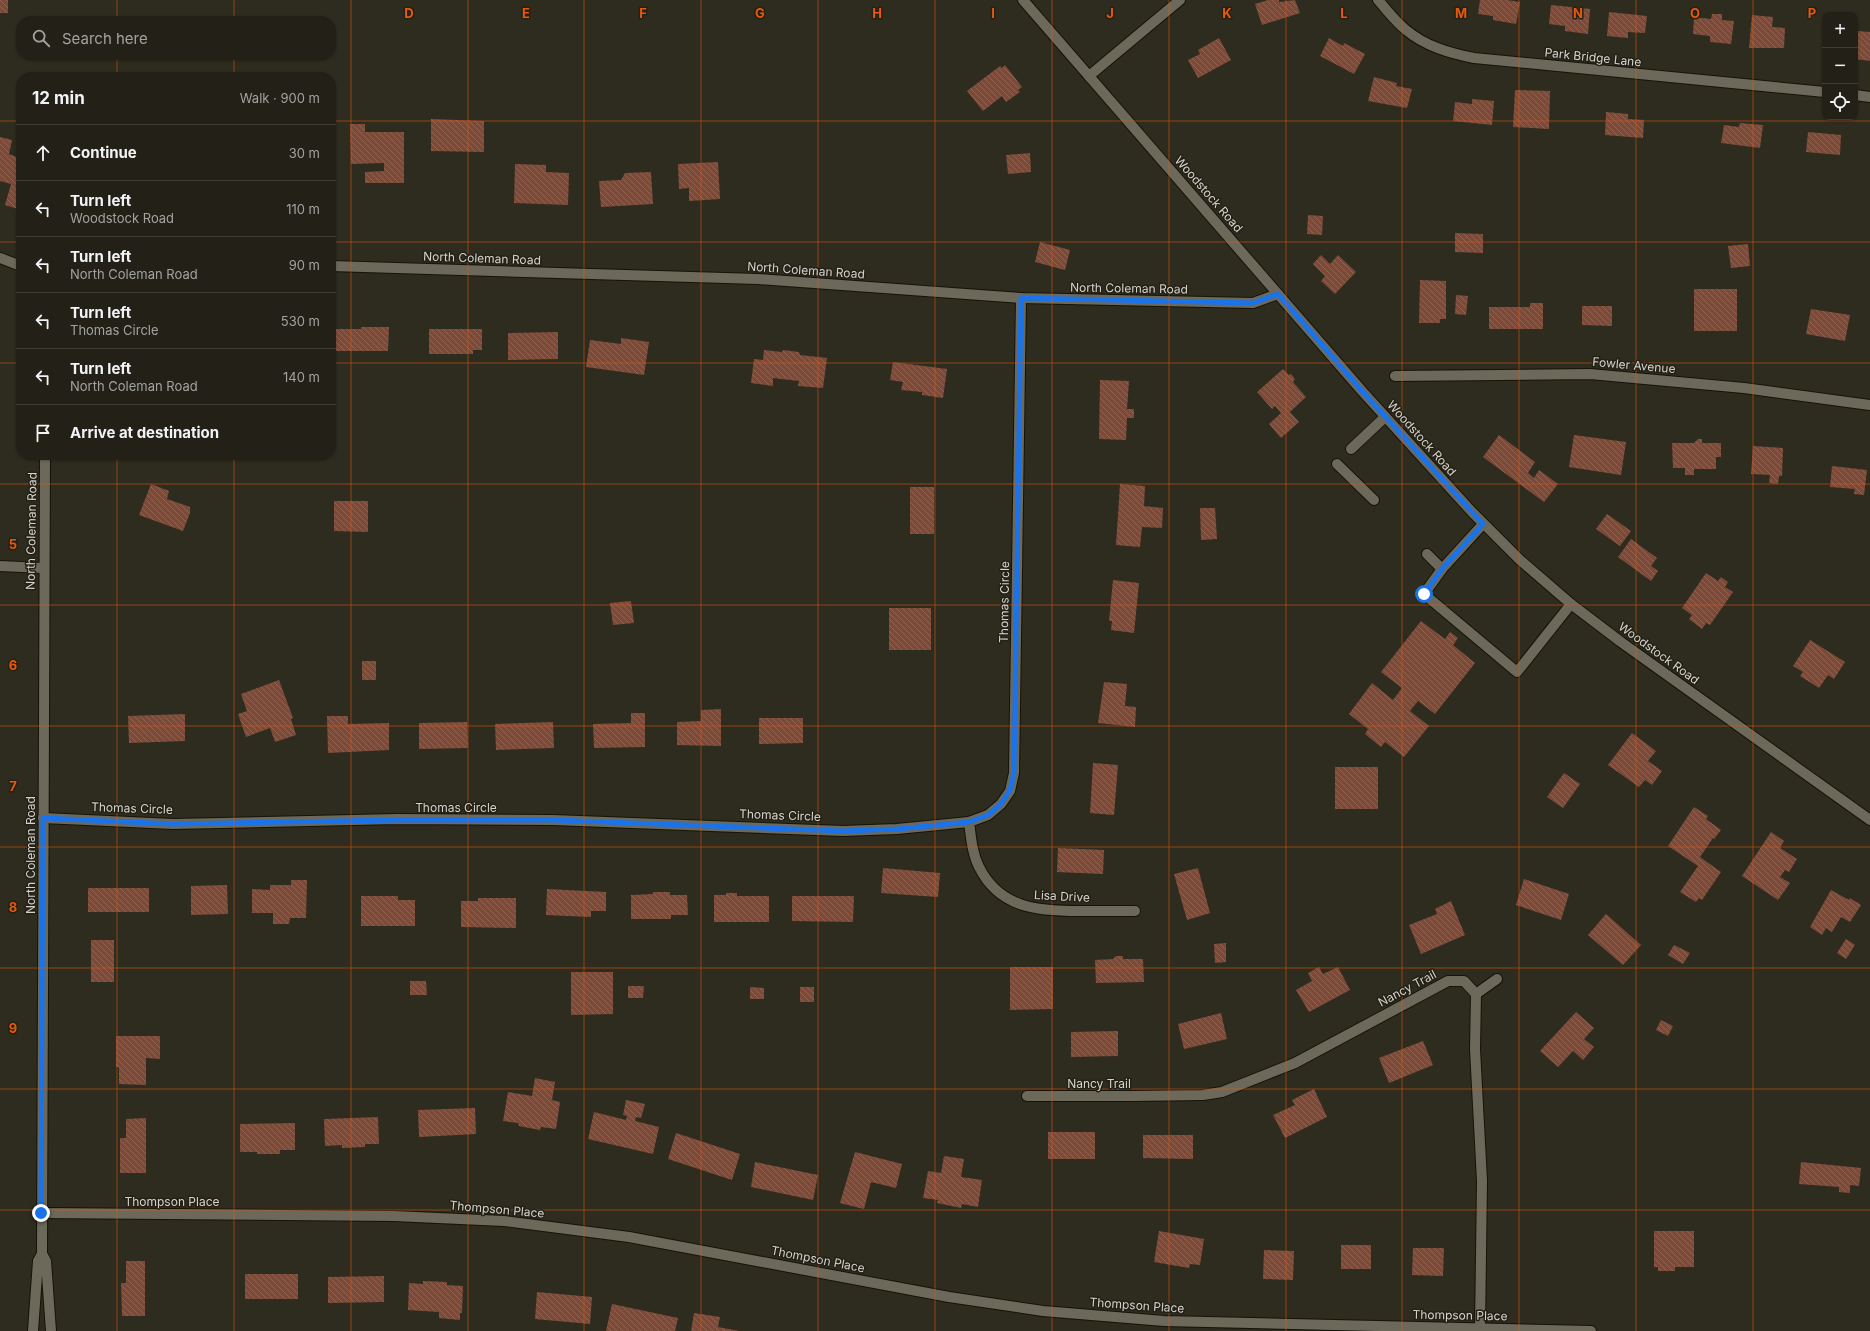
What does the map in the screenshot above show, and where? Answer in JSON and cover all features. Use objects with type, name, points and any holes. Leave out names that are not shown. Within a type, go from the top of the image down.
[{"type":"street","name":"Woodstock Road","points":[[1023,0],[1385,417],[1483,524],[1520,560],[1571,604],[1621,642],[1870,820]]},
{"type":"street","points":[[1089,76],[1180,0]]},
{"type":"street","name":"Park Bridge Lane","points":[[1378,0],[1406,30],[1429,45],[1453,54],[1474,58],[1822,92]]},
{"type":"street","points":[[1858,95],[1870,97]]},
{"type":"street","points":[[0,258],[16,264]]},
{"type":"street","name":"North Coleman Road","points":[[336,266],[758,279],[1021,298],[1253,303],[1278,294]]},
{"type":"street","name":"Thomas Circle","points":[[43,818],[173,824],[397,820],[553,820],[843,831],[897,829],[969,822],[988,815],[1001,804],[1010,790],[1014,773],[1021,298]]},
{"type":"street","name":"Fowler Avenue","points":[[1395,376],[1590,374],[1744,388],[1870,405]]},
{"type":"street","points":[[1351,449],[1385,417]]},
{"type":"street","name":"North Coleman Road","points":[[45,460],[43,568],[41,1213],[42,1254],[46,1262],[51,1331]]},
{"type":"street","points":[[1337,464],[1374,500]]},
{"type":"street","points":[[1483,524],[1442,569],[1424,594],[1517,672],[1571,604]]},
{"type":"street","points":[[1427,554],[1442,569]]},
{"type":"street","points":[[0,566],[43,568]]},
{"type":"street","name":"Lisa Drive","points":[[969,822],[972,848],[979,867],[992,885],[1012,901],[1028,908],[1046,911],[1135,911]]},
{"type":"street","points":[[1480,1329],[1482,1181],[1476,1049],[1476,994],[1497,979]]},
{"type":"street","name":"Nancy Trail","points":[[1027,1096],[1203,1095],[1222,1092],[1295,1063],[1448,981],[1464,982],[1476,994]]},
{"type":"street","name":"Thompson Place","points":[[41,1213],[394,1216],[504,1221],[629,1237],[949,1297],[1043,1311],[1164,1321],[1383,1329],[1591,1331]]},
{"type":"street","name":"North Coleman Road","points":[[33,1331],[38,1262],[42,1254]]},
{"type":"building","points":[[0,0],[8,0],[8,13],[0,13]]},
{"type":"building","points":[[1268,0],[1279,0],[1279,2],[1295,0],[1300,13],[1262,25],[1255,4]]},
{"type":"building","points":[[1480,0],[1507,0],[1520,2],[1516,24],[1493,20],[1493,16],[1478,14]]},
{"type":"building","points":[[1551,5],[1590,9],[1588,34],[1565,31],[1565,26],[1549,24]]},
{"type":"building","points":[[1609,12],[1647,16],[1645,33],[1628,32],[1628,38],[1607,36]]},
{"type":"building","points":[[1712,14],[1722,14],[1722,20],[1734,21],[1731,44],[1710,42],[1710,36],[1693,34],[1694,17],[1711,19]]},
{"type":"building","points":[[1752,15],[1773,17],[1772,27],[1785,28],[1784,48],[1749,48]]},
{"type":"building","points":[[1858,31],[1870,32],[1870,61],[1858,59]]},
{"type":"building","points":[[1219,38],[1231,60],[1198,78],[1188,60],[1200,54],[1198,50]]},
{"type":"building","points":[[1329,38],[1343,46],[1344,43],[1365,54],[1354,74],[1320,56]]},
{"type":"building","points":[[1005,65],[1022,87],[1018,90],[1020,92],[1006,102],[1002,96],[983,111],[967,91],[1000,66],[1002,68]]},
{"type":"building","points":[[1374,77],[1397,83],[1396,86],[1412,89],[1407,108],[1368,101]]},
{"type":"building","points":[[1515,90],[1550,91],[1549,129],[1513,127]]},
{"type":"building","points":[[1472,99],[1494,101],[1492,125],[1453,121],[1455,102],[1472,104]]},
{"type":"building","points":[[1606,112],[1628,114],[1628,119],[1644,120],[1643,138],[1605,135]]},
{"type":"building","points":[[431,119],[484,121],[484,152],[431,151]]},
{"type":"building","points":[[1740,123],[1763,125],[1760,148],[1721,143],[1724,125],[1739,127]]},
{"type":"building","points":[[350,124],[365,124],[365,132],[404,132],[404,183],[365,183],[365,172],[384,171],[384,163],[351,164]]},
{"type":"building","points":[[1808,132],[1841,135],[1840,155],[1806,152]]},
{"type":"building","points":[[0,137],[12,140],[9,154],[16,157],[16,208],[5,205],[11,184],[0,181]]},
{"type":"building","points":[[1030,153],[1031,172],[1008,174],[1006,155]]},
{"type":"building","points":[[718,162],[720,199],[689,201],[689,188],[679,189],[678,164]]},
{"type":"building","points":[[515,164],[546,165],[546,172],[569,173],[568,205],[514,203]]},
{"type":"building","points":[[651,172],[653,204],[601,207],[599,181],[621,180],[625,173]]},
{"type":"building","points":[[1308,215],[1323,216],[1322,235],[1307,234]]},
{"type":"building","points":[[1455,233],[1483,234],[1483,253],[1455,252]]},
{"type":"building","points":[[1040,242],[1070,250],[1065,270],[1035,262]]},
{"type":"building","points":[[1748,244],[1750,266],[1731,268],[1728,246]]},
{"type":"building","points":[[1321,255],[1330,264],[1338,255],[1356,272],[1335,294],[1321,281],[1325,276],[1313,264]]},
{"type":"building","points":[[1420,280],[1446,281],[1446,319],[1440,319],[1440,323],[1419,323]]},
{"type":"building","points":[[1694,289],[1737,289],[1737,331],[1694,331]]},
{"type":"building","points":[[1456,295],[1468,296],[1466,315],[1455,314]]},
{"type":"building","points":[[1530,303],[1543,303],[1543,329],[1489,329],[1489,307],[1530,307]]},
{"type":"building","points":[[1582,306],[1612,306],[1612,326],[1582,325]]},
{"type":"building","points":[[1811,309],[1850,315],[1845,341],[1806,334]]},
{"type":"building","points":[[361,327],[389,327],[388,351],[336,351],[336,329],[361,329]]},
{"type":"building","points":[[429,329],[482,329],[482,350],[473,350],[473,354],[429,354]]},
{"type":"building","points":[[558,332],[558,359],[508,360],[508,333]]},
{"type":"building","points":[[621,338],[649,342],[644,375],[586,367],[590,340],[621,344]]},
{"type":"building","points":[[764,350],[799,352],[800,355],[827,358],[823,388],[798,386],[799,381],[773,378],[773,386],[751,383],[754,359],[763,360]]},
{"type":"building","points":[[893,362],[947,369],[943,398],[922,395],[922,392],[901,390],[903,382],[890,380]]},
{"type":"building","points":[[1283,369],[1289,375],[1291,374],[1295,379],[1293,382],[1306,397],[1290,412],[1299,422],[1281,438],[1269,424],[1281,413],[1275,406],[1272,409],[1257,392]]},
{"type":"building","points":[[1100,380],[1129,381],[1127,409],[1134,409],[1134,418],[1127,418],[1126,440],[1099,439]]},
{"type":"building","points":[[1499,435],[1535,462],[1528,473],[1534,478],[1539,470],[1558,484],[1544,502],[1483,457]]},
{"type":"building","points":[[1574,435],[1626,442],[1621,475],[1569,467]]},
{"type":"building","points":[[1698,439],[1702,439],[1702,443],[1721,443],[1721,457],[1716,457],[1716,469],[1694,469],[1694,475],[1685,475],[1685,468],[1673,468],[1672,443],[1694,443]]},
{"type":"building","points":[[1753,446],[1783,448],[1782,476],[1779,476],[1778,484],[1769,483],[1770,475],[1751,474]]},
{"type":"building","points":[[1832,466],[1867,470],[1864,495],[1854,494],[1855,489],[1830,487]]},
{"type":"building","points":[[151,484],[169,491],[167,499],[190,507],[190,513],[183,531],[139,515]]},
{"type":"building","points":[[1120,484],[1145,486],[1144,506],[1163,508],[1162,528],[1142,527],[1140,547],[1116,545]]},
{"type":"building","points":[[910,487],[934,487],[934,534],[910,534]]},
{"type":"building","points":[[334,501],[368,501],[368,532],[334,531]]},
{"type":"building","points":[[1200,508],[1215,508],[1217,539],[1201,540]]},
{"type":"building","points":[[1607,514],[1631,531],[1620,546],[1596,529]]},
{"type":"building","points":[[1631,539],[1657,558],[1651,566],[1658,571],[1651,581],[1618,557]]},
{"type":"building","points":[[1706,573],[1718,581],[1721,577],[1728,582],[1725,587],[1733,592],[1710,625],[1706,623],[1702,629],[1689,619],[1692,615],[1682,608]]},
{"type":"building","points":[[1113,580],[1139,583],[1134,633],[1111,630],[1112,621],[1109,621]]},
{"type":"building","points":[[631,601],[634,623],[613,625],[610,603]]},
{"type":"building","points":[[889,608],[931,608],[931,650],[889,650]]},
{"type":"building","points":[[1421,621],[1445,639],[1450,632],[1458,638],[1453,645],[1475,663],[1435,714],[1418,701],[1410,711],[1429,726],[1404,757],[1385,742],[1381,747],[1365,734],[1368,729],[1349,714],[1372,683],[1393,700],[1402,688],[1381,672]]},
{"type":"building","points":[[1810,640],[1845,662],[1834,679],[1828,675],[1819,688],[1800,676],[1803,672],[1793,666]]},
{"type":"building","points":[[362,661],[376,661],[376,680],[362,680]]},
{"type":"building","points":[[279,680],[293,718],[291,719],[296,735],[275,742],[270,728],[246,737],[238,714],[247,711],[241,694]]},
{"type":"building","points":[[1104,682],[1127,684],[1125,706],[1136,707],[1135,727],[1098,723]]},
{"type":"building","points":[[721,709],[721,746],[677,745],[677,722],[701,721],[701,710]]},
{"type":"building","points":[[631,713],[645,713],[645,747],[594,748],[593,724],[631,723]]},
{"type":"building","points":[[185,714],[185,741],[129,743],[128,716]]},
{"type":"building","points":[[327,716],[348,716],[348,724],[389,723],[389,750],[328,753]]},
{"type":"building","points":[[759,718],[803,718],[803,743],[759,744]]},
{"type":"building","points":[[467,722],[468,748],[419,749],[419,723]]},
{"type":"building","points":[[553,722],[554,748],[496,750],[495,724]]},
{"type":"building","points":[[1632,733],[1656,751],[1648,761],[1662,771],[1652,785],[1645,780],[1639,787],[1608,765]]},
{"type":"building","points":[[1093,763],[1118,765],[1114,815],[1090,813]]},
{"type":"building","points":[[1335,767],[1378,767],[1378,809],[1335,809]]},
{"type":"building","points":[[1564,773],[1580,784],[1563,808],[1547,797]]},
{"type":"building","points":[[1694,807],[1708,816],[1706,819],[1721,830],[1714,839],[1713,838],[1700,857],[1721,872],[1702,900],[1699,898],[1696,902],[1680,892],[1698,866],[1668,846]]},
{"type":"building","points":[[1771,832],[1784,841],[1780,848],[1797,859],[1789,872],[1785,870],[1780,877],[1790,883],[1778,900],[1742,876]]},
{"type":"building","points":[[1058,848],[1104,850],[1103,874],[1057,872]]},
{"type":"building","points":[[883,868],[940,873],[938,897],[881,893]]},
{"type":"building","points":[[1198,868],[1210,913],[1187,920],[1174,874]]},
{"type":"building","points":[[1524,879],[1569,894],[1561,920],[1516,905]]},
{"type":"building","points":[[291,880],[307,880],[306,918],[290,918],[289,924],[273,924],[273,913],[252,913],[252,889],[270,890],[270,885],[291,885]]},
{"type":"building","points":[[227,885],[228,914],[191,915],[191,886]]},
{"type":"building","points":[[88,888],[149,888],[149,912],[88,912]]},
{"type":"building","points":[[547,889],[606,892],[606,911],[591,911],[591,917],[546,915]]},
{"type":"building","points":[[1831,890],[1849,900],[1850,898],[1861,905],[1850,922],[1841,917],[1832,932],[1826,928],[1822,935],[1810,927]]},
{"type":"building","points":[[653,892],[670,892],[670,895],[687,895],[688,915],[671,915],[671,919],[631,919],[631,895],[653,894]]},
{"type":"building","points":[[726,893],[737,893],[737,896],[769,896],[769,922],[714,922],[714,895],[726,895]]},
{"type":"building","points":[[361,896],[398,896],[398,900],[415,900],[415,926],[361,926]]},
{"type":"building","points":[[792,896],[854,896],[853,922],[792,921]]},
{"type":"building","points":[[478,898],[516,898],[516,928],[461,927],[461,901],[478,901]]},
{"type":"building","points":[[1451,901],[1465,935],[1421,954],[1409,925],[1437,914],[1435,909]]},
{"type":"building","points":[[1606,914],[1641,945],[1623,965],[1588,935]]},
{"type":"building","points":[[1846,939],[1855,945],[1846,959],[1837,953]]},
{"type":"building","points":[[91,940],[114,940],[114,982],[91,982]]},
{"type":"building","points":[[1226,943],[1226,962],[1215,963],[1214,944]]},
{"type":"building","points":[[1674,945],[1690,953],[1683,964],[1668,955]]},
{"type":"building","points":[[1116,956],[1123,956],[1123,959],[1143,959],[1144,982],[1096,983],[1095,960],[1113,959]]},
{"type":"building","points":[[1010,967],[1053,967],[1053,1009],[1010,1010]]},
{"type":"building","points":[[1319,967],[1323,974],[1338,967],[1350,990],[1309,1012],[1296,990],[1312,981],[1308,973]]},
{"type":"building","points":[[571,972],[613,972],[613,1014],[571,1015]]},
{"type":"building","points":[[410,981],[426,981],[427,995],[410,995]]},
{"type":"building","points":[[628,986],[644,986],[643,998],[628,998]]},
{"type":"building","points":[[750,987],[764,988],[764,999],[750,999]]},
{"type":"building","points":[[800,987],[814,987],[814,1002],[800,1002]]},
{"type":"building","points":[[1576,1012],[1594,1028],[1584,1039],[1594,1047],[1583,1060],[1573,1051],[1558,1067],[1540,1051]]},
{"type":"building","points":[[1221,1013],[1227,1039],[1184,1049],[1178,1024]]},
{"type":"building","points":[[1661,1020],[1673,1026],[1668,1036],[1656,1030]]},
{"type":"building","points":[[1118,1031],[1118,1056],[1071,1057],[1071,1032]]},
{"type":"building","points":[[116,1036],[160,1036],[160,1059],[146,1058],[146,1085],[119,1084],[119,1067],[116,1067]]},
{"type":"building","points":[[1423,1041],[1433,1065],[1389,1083],[1379,1058]]},
{"type":"building","points":[[535,1078],[555,1082],[552,1100],[560,1102],[556,1129],[541,1127],[540,1130],[519,1126],[518,1123],[503,1121],[508,1092],[532,1096]]},
{"type":"building","points":[[1314,1089],[1327,1117],[1285,1138],[1273,1115],[1295,1105],[1292,1100]]},
{"type":"building","points":[[626,1100],[645,1104],[641,1118],[636,1117],[635,1121],[659,1127],[653,1154],[588,1139],[594,1112],[626,1120],[627,1116],[623,1115]]},
{"type":"building","points":[[475,1108],[476,1134],[419,1137],[418,1110]]},
{"type":"building","points":[[378,1117],[379,1144],[365,1144],[365,1147],[342,1148],[342,1145],[325,1146],[324,1119]]},
{"type":"building","points":[[146,1118],[146,1173],[120,1173],[120,1138],[126,1138],[126,1119]]},
{"type":"building","points":[[295,1123],[295,1150],[280,1150],[280,1154],[240,1152],[240,1124]]},
{"type":"building","points":[[1048,1132],[1095,1132],[1095,1159],[1048,1159]]},
{"type":"building","points":[[676,1133],[740,1154],[732,1180],[668,1159]]},
{"type":"building","points":[[1143,1135],[1193,1135],[1193,1159],[1143,1158]]},
{"type":"building","points":[[855,1152],[902,1164],[896,1188],[871,1182],[864,1209],[840,1203]]},
{"type":"building","points":[[944,1156],[964,1159],[961,1177],[982,1180],[978,1207],[962,1204],[961,1208],[937,1203],[938,1200],[923,1198],[928,1171],[941,1173]]},
{"type":"building","points":[[755,1162],[818,1175],[813,1200],[751,1187]]},
{"type":"building","points":[[1801,1162],[1861,1168],[1859,1186],[1850,1185],[1850,1193],[1839,1192],[1839,1187],[1799,1184]]},
{"type":"building","points":[[1159,1231],[1204,1239],[1200,1265],[1190,1264],[1189,1268],[1154,1262]]},
{"type":"building","points":[[1654,1231],[1694,1231],[1694,1267],[1675,1267],[1675,1271],[1658,1271],[1658,1267],[1654,1267]]},
{"type":"building","points":[[1341,1245],[1371,1245],[1371,1269],[1341,1269]]},
{"type":"building","points":[[1413,1248],[1444,1248],[1443,1276],[1412,1275]]},
{"type":"building","points":[[1264,1250],[1294,1251],[1293,1280],[1263,1279]]},
{"type":"building","points":[[126,1261],[145,1261],[145,1316],[122,1316],[121,1283],[126,1283]]},
{"type":"building","points":[[245,1274],[298,1274],[298,1299],[245,1299]]},
{"type":"building","points":[[384,1276],[384,1302],[328,1303],[328,1277]]},
{"type":"building","points":[[423,1281],[447,1282],[447,1285],[463,1286],[462,1313],[460,1313],[460,1320],[439,1318],[439,1312],[408,1310],[409,1283],[423,1284]]},
{"type":"building","points":[[537,1292],[592,1297],[590,1324],[535,1319]]},
{"type":"building","points":[[612,1304],[678,1318],[675,1331],[606,1331]]},
{"type":"building","points":[[694,1313],[720,1317],[718,1327],[739,1331],[691,1331]]},
{"type":"route","points":[[41,1213],[43,818],[173,824],[397,820],[553,820],[843,831],[897,829],[969,822],[988,815],[1001,804],[1010,790],[1014,773],[1021,298],[1253,303],[1278,294],[1362,391],[1483,524],[1442,569],[1424,594]]}]
